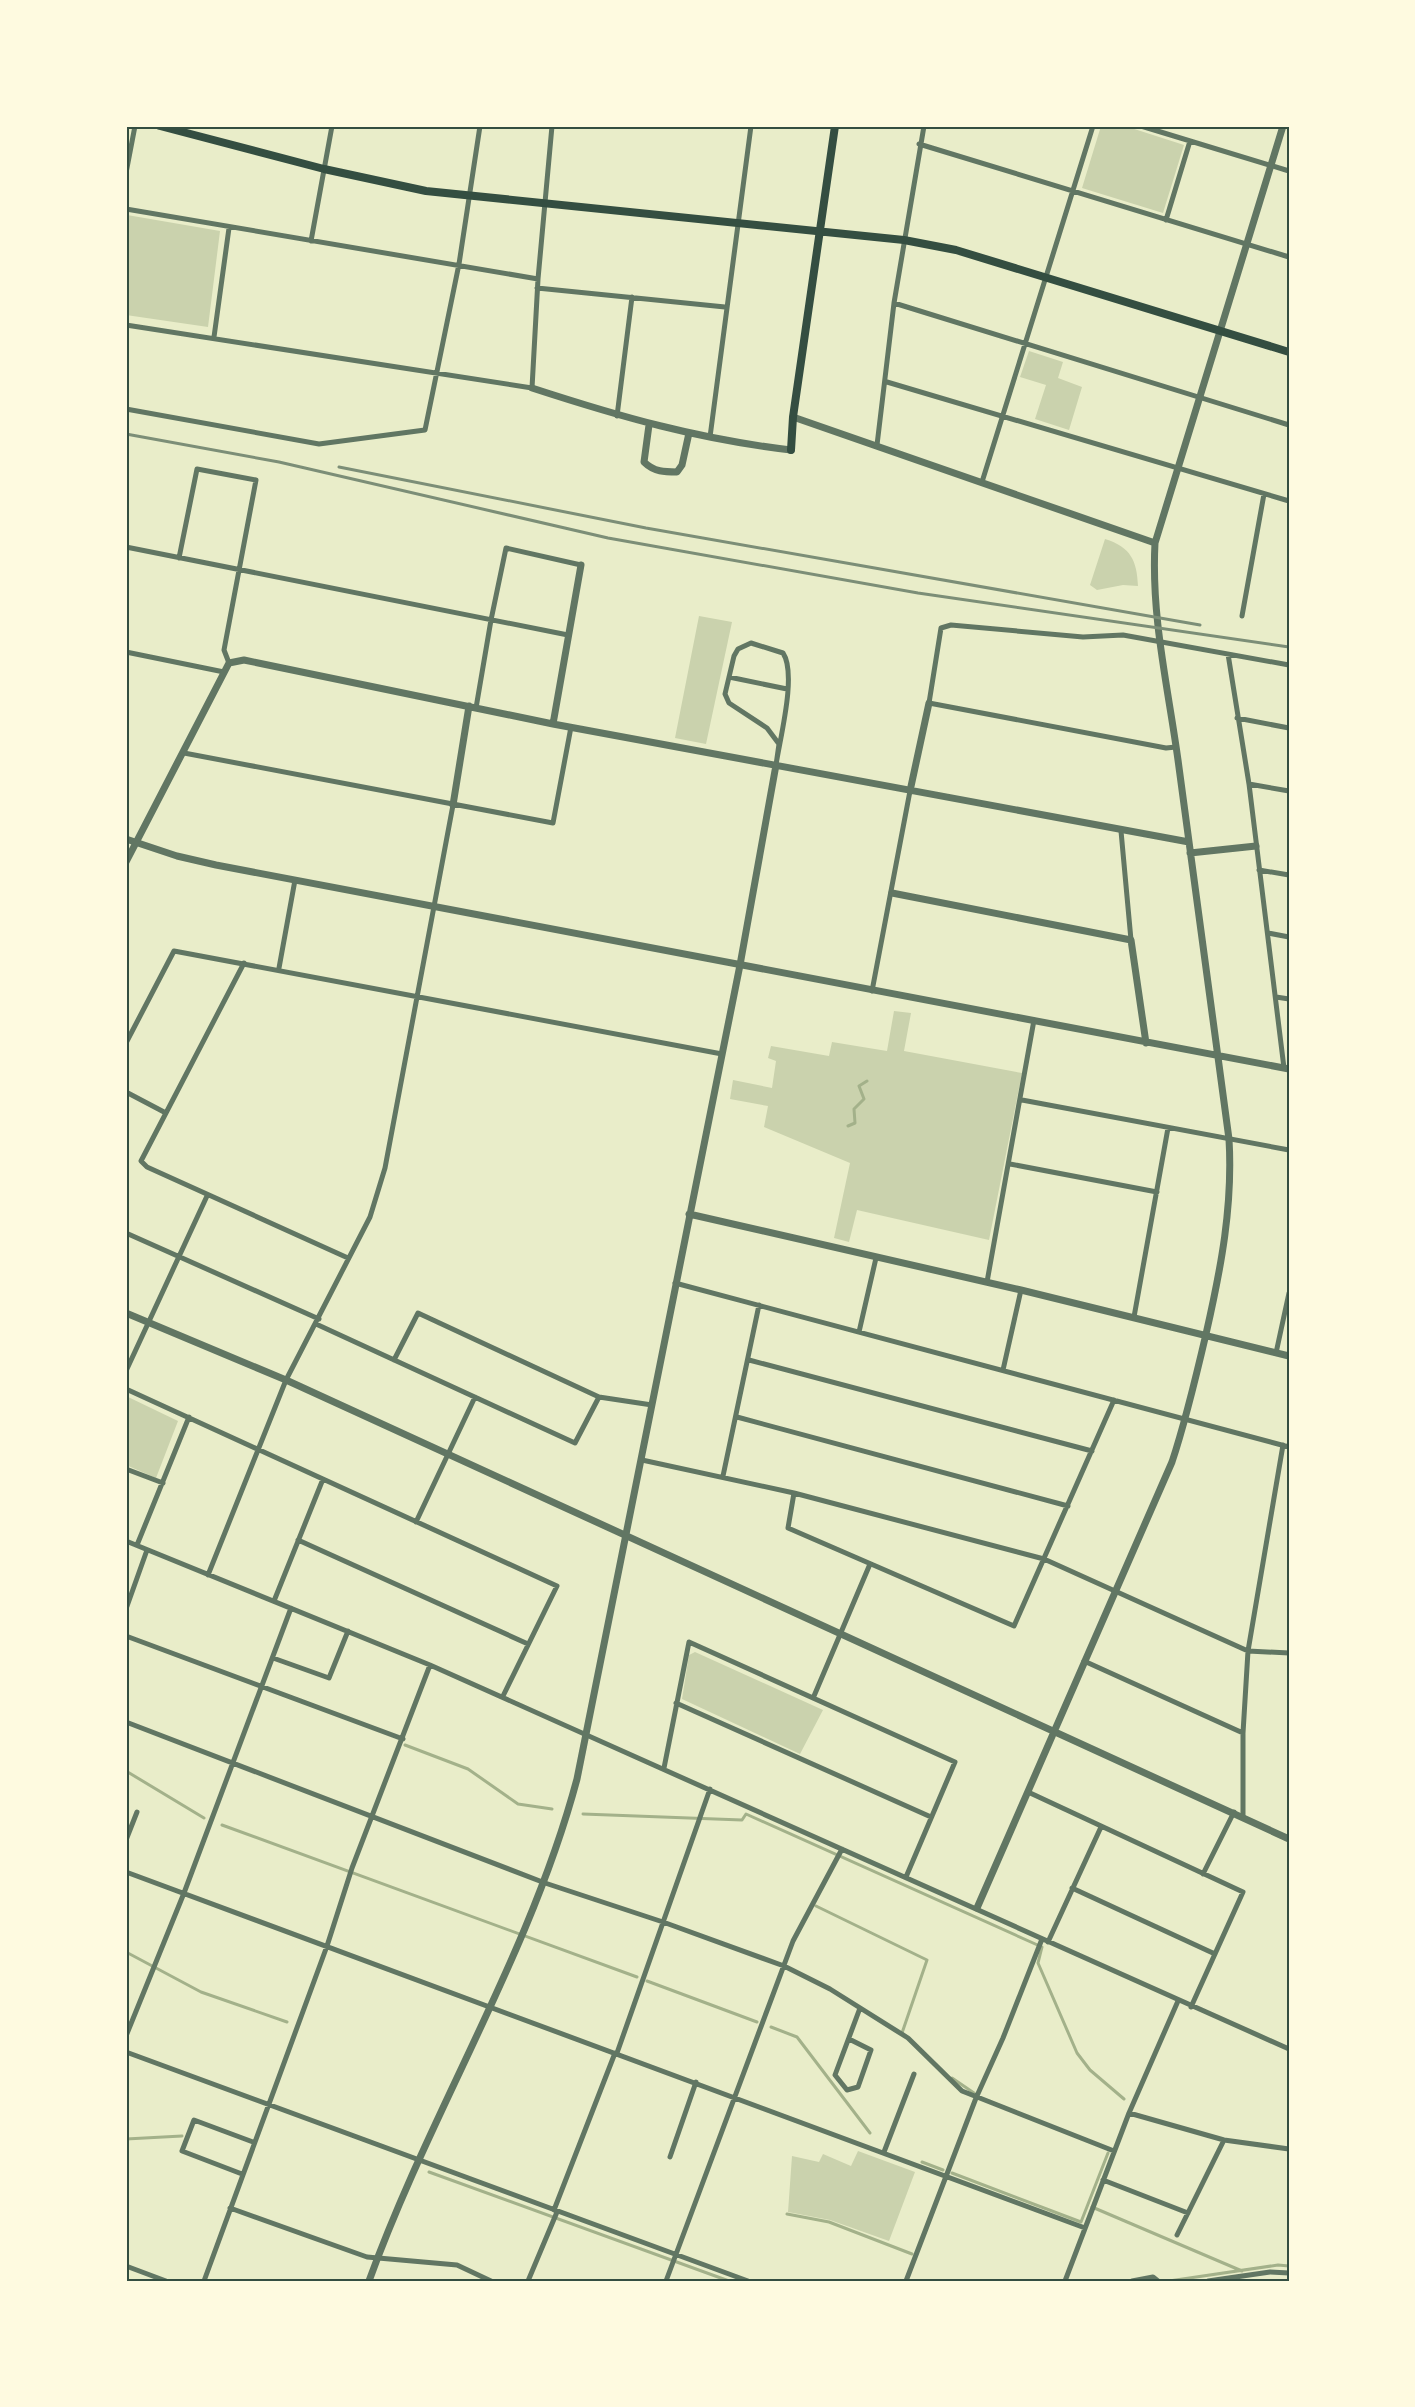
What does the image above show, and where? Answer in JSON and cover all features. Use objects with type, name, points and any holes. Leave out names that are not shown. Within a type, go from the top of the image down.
[{"type":"main road","points":[[160,126],[324,169],[426,191],[904,240],[956,250],[1289,352]]},
{"type":"main road","points":[[791,450],[793,417],[822,231],[835,126]]},
{"type":"street","points":[[126,173],[135,126]]},
{"type":"street","points":[[311,241],[332,126]]},
{"type":"street","points":[[126,409],[319,444],[425,430],[459,264],[480,126]]},
{"type":"street","points":[[532,388],[537,288],[552,126]]},
{"type":"street","points":[[710,437],[725,306],[751,126]]},
{"type":"street","points":[[877,445],[887,382],[894,303],[919,144],[924,126]]},
{"type":"street","points":[[982,482],[1093,126]]},
{"type":"street","points":[[1141,126],[1289,171]]},
{"type":"street","points":[[977,1908],[1172,1462],[1186,1420],[1206,1335],[1229,1219],[1229,1138],[1176,747],[1158,640],[1153,582],[1155,543],[1282,126]]},
{"type":"street","points":[[1166,220],[1190,141]]},
{"type":"street","points":[[919,144],[1074,189],[1289,258]]},
{"type":"street","points":[[126,209],[538,279]]},
{"type":"street","points":[[214,338],[229,228]]},
{"type":"street","points":[[537,288],[725,306]]},
{"type":"street","points":[[617,416],[632,297]]},
{"type":"street","points":[[894,303],[1289,425]]},
{"type":"street","points":[[126,325],[532,388],[649,425],[791,450]]},
{"type":"street","points":[[887,382],[1289,501]]},
{"type":"street","points":[[793,417],[1155,543]]},
{"type":"street","points":[[649,425],[644,462],[652,469],[666,472],[677,472],[682,465],[689,433]]},
{"type":"street","points":[[179,558],[197,469],[256,480],[241,570],[224,650],[229,663]]},
{"type":"street","points":[[1242,616],[1264,494]]},
{"type":"street","points":[[126,548],[568,635]]},
{"type":"street","points":[[208,1575],[286,1380],[370,1217],[386,1168],[432,906],[506,548],[581,565],[553,724]]},
{"type":"street","points":[[872,991],[929,703],[941,628],[951,625],[1083,637],[1123,635],[1289,665]]},
{"type":"street","points":[[369,2281],[419,2161],[545,1883],[567,1816],[588,1734],[610,1608],[628,1537],[675,1283],[740,965],[776,765],[787,689],[789,662],[783,652],[751,643],[738,649],[725,694],[729,703],[767,728],[779,744],[776,765]]},
{"type":"street","points":[[126,652],[224,672]]},
{"type":"street","points":[[126,838],[177,856],[295,880],[1218,1057],[1287,1068],[1249,784],[1228,654]]},
{"type":"street","points":[[126,862],[229,663],[244,660],[553,724],[1189,842]]},
{"type":"street","points":[[729,677],[787,689]]},
{"type":"street","points":[[929,703],[1166,748],[1176,747]]},
{"type":"street","points":[[1237,718],[1289,728]]},
{"type":"street","points":[[184,753],[553,823],[572,727]]},
{"type":"street","points":[[1249,784],[1289,791]]},
{"type":"street","points":[[1120,831],[1131,940],[1146,1043]]},
{"type":"street","points":[[1190,853],[1256,846]]},
{"type":"street","points":[[1259,870],[1289,875]]},
{"type":"street","points":[[279,968],[295,880]]},
{"type":"street","points":[[892,893],[1131,940]]},
{"type":"street","points":[[1268,933],[1289,937]]},
{"type":"street","points":[[126,1043],[174,951],[279,968],[417,998],[722,1054]]},
{"type":"street","points":[[244,963],[164,1112],[141,1161],[147,1167],[207,1196],[348,1258]]},
{"type":"street","points":[[1276,997],[1289,999]]},
{"type":"street","points":[[987,1282],[1022,1100],[1034,1020]]},
{"type":"street","points":[[126,1092],[164,1112]]},
{"type":"street","points":[[1022,1100],[1289,1150]]},
{"type":"street","points":[[1134,1317],[1168,1128]]},
{"type":"street","points":[[1010,1164],[1157,1192]]},
{"type":"street","points":[[126,1371],[207,1196]]},
{"type":"street","points":[[689,1214],[1021,1290],[1289,1356]]},
{"type":"street","points":[[126,1233],[575,1443],[599,1397]]},
{"type":"street","points":[[859,1332],[876,1258]]},
{"type":"street","points":[[675,1283],[1286,1446],[1248,1651],[1243,1732],[1244,1817]]},
{"type":"street","points":[[1002,1370],[1021,1290]]},
{"type":"street","points":[[1276,1353],[1289,1293]]},
{"type":"street","points":[[723,1476],[759,1305]]},
{"type":"street","points":[[126,1313],[286,1380],[1289,1839]]},
{"type":"street","points":[[394,1360],[418,1313],[599,1397],[652,1405]]},
{"type":"street","points":[[749,1360],[1092,1451]]},
{"type":"street","points":[[126,1389],[557,1586],[502,1696]]},
{"type":"street","points":[[416,1522],[475,1397]]},
{"type":"street","points":[[794,1493],[788,1528],[1014,1626],[1114,1400]]},
{"type":"street","points":[[737,1417],[1068,1506]]},
{"type":"street","points":[[137,1545],[189,1418]]},
{"type":"street","points":[[642,1460],[794,1493],[1044,1559],[1248,1651],[1289,1653]]},
{"type":"street","points":[[126,1469],[163,1483]]},
{"type":"street","points":[[274,1601],[323,1479]]},
{"type":"street","points":[[298,1540],[528,1644]]},
{"type":"street","points":[[126,1541],[502,1696],[1289,2049]]},
{"type":"street","points":[[126,1609],[147,1550]]},
{"type":"street","points":[[814,1696],[870,1564]]},
{"type":"street","points":[[126,2036],[184,1893],[291,1608]]},
{"type":"street","points":[[273,1658],[329,1678],[348,1631]]},
{"type":"street","points":[[126,1636],[403,1739]]},
{"type":"street","points":[[664,1768],[689,1642],[814,1696],[955,1762],[906,1878]]},
{"type":"street","points":[[1084,1661],[1243,1732]]},
{"type":"street","points":[[204,2281],[253,2142],[327,1946],[352,1868],[430,1665]]},
{"type":"street","points":[[676,1703],[931,1817]]},
{"type":"street","points":[[126,1722],[374,1815],[545,1883],[663,1922],[784,1966],[860,2008],[908,2038],[962,2091],[1114,2151]]},
{"type":"street","points":[[528,2281],[553,2222],[586,2126],[616,2053],[710,1790]]},
{"type":"street","points":[[1028,1792],[1243,1892],[1191,2007]]},
{"type":"street","points":[[126,1840],[136,1812]]},
{"type":"street","points":[[1203,1874],[1234,1812]]},
{"type":"street","points":[[1048,1942],[1101,1827]]},
{"type":"street","points":[[666,2281],[794,1941],[842,1849]]},
{"type":"street","points":[[126,1872],[735,2096],[1085,2228]]},
{"type":"street","points":[[1072,1888],[1215,1954]]},
{"type":"street","points":[[906,2281],[975,2098],[1004,2038],[1041,1939]]},
{"type":"street","points":[[1065,2281],[1129,2113],[1178,2001]]},
{"type":"street","points":[[849,2039],[871,2050],[858,2087],[846,2090],[836,2075],[860,2008]]},
{"type":"street","points":[[126,2052],[748,2281]]},
{"type":"street","points":[[884,2152],[914,2074]]},
{"type":"street","points":[[670,2157],[696,2082]]},
{"type":"street","points":[[1129,2113],[1224,2140],[1289,2149]]},
{"type":"street","points":[[242,2174],[182,2151],[194,2120],[253,2142]]},
{"type":"street","points":[[1177,2235],[1224,2140]]},
{"type":"street","points":[[1103,2180],[1188,2213]]},
{"type":"street","points":[[230,2208],[368,2257],[457,2265],[491,2281]]},
{"type":"street","points":[[126,2266],[166,2281]]},
{"type":"street","points":[[1208,2281],[1270,2272],[1289,2273]]},
{"type":"street","points":[[1267,2281],[1270,2272]]},
{"type":"street","points":[[1132,2281],[1153,2277],[1157,2281]]},
{"type":"green space","points":[[1101,126],[1125,126],[1184,145],[1163,213],[1082,188]]},
{"type":"green space","points":[[127,215],[220,231],[208,327],[126,315]]},
{"type":"green space","points":[[1029,351],[1063,362],[1058,378],[1082,387],[1069,430],[1035,419],[1046,385],[1020,377]]},
{"type":"green space","points":[[1105,539],[1121,546],[1131,556],[1136,569],[1138,586],[1123,585],[1097,590],[1090,585]]},
{"type":"green space","points":[[699,616],[732,622],[706,744],[675,738]]},
{"type":"green space","points":[[894,1011],[911,1013],[904,1051],[1022,1073],[989,1240],[857,1210],[849,1242],[834,1238],[850,1163],[764,1127],[768,1106],[730,1099],[733,1080],[772,1088],[776,1061],[768,1058],[771,1046],[829,1056],[832,1042],[887,1051]]},
{"type":"green space","points":[[126,1396],[178,1421],[156,1478],[126,1465]]},
{"type":"green space","points":[[695,1652],[823,1710],[800,1754],[682,1699],[689,1655]]},
{"type":"green space","points":[[858,2151],[915,2172],[889,2241],[830,2220],[788,2212],[792,2156],[819,2162],[823,2154],[851,2166]]},
{"type":"waterway","points":[[848,1126],[855,1123],[854,1109],[864,1099],[859,1086],[867,1081]]},
{"type":"waterway","points":[[405,1745],[468,1769],[518,1804],[552,1809]]},
{"type":"waterway","points":[[126,1771],[204,1818]]},
{"type":"waterway","points":[[583,1814],[742,1820],[746,1814],[1042,1947],[1038,1963],[1077,2053],[1090,2070],[1124,2099]]},
{"type":"waterway","points":[[222,1825],[637,1977]]},
{"type":"waterway","points":[[816,1906],[927,1960],[902,2033]]},
{"type":"waterway","points":[[126,1952],[201,1992],[287,2022]]},
{"type":"waterway","points":[[647,1981],[757,2022]]},
{"type":"waterway","points":[[771,2027],[797,2037],[870,2133]]},
{"type":"waterway","points":[[952,2078],[974,2093]]},
{"type":"waterway","points":[[126,2139],[182,2136]]},
{"type":"waterway","points":[[952,2173],[1081,2222],[1108,2153]]},
{"type":"waterway","points":[[922,2162],[943,2170]]},
{"type":"waterway","points":[[429,2172],[729,2281]]},
{"type":"waterway","points":[[1092,2207],[1242,2271]]},
{"type":"waterway","points":[[787,2214],[829,2222],[912,2254]]},
{"type":"waterway","points":[[1169,2281],[1278,2265],[1289,2266]]},
{"type":"railway","points":[[126,434],[279,462],[608,538],[918,593],[1289,647]]},
{"type":"railway","points":[[339,467],[646,528],[1200,625]]}]
